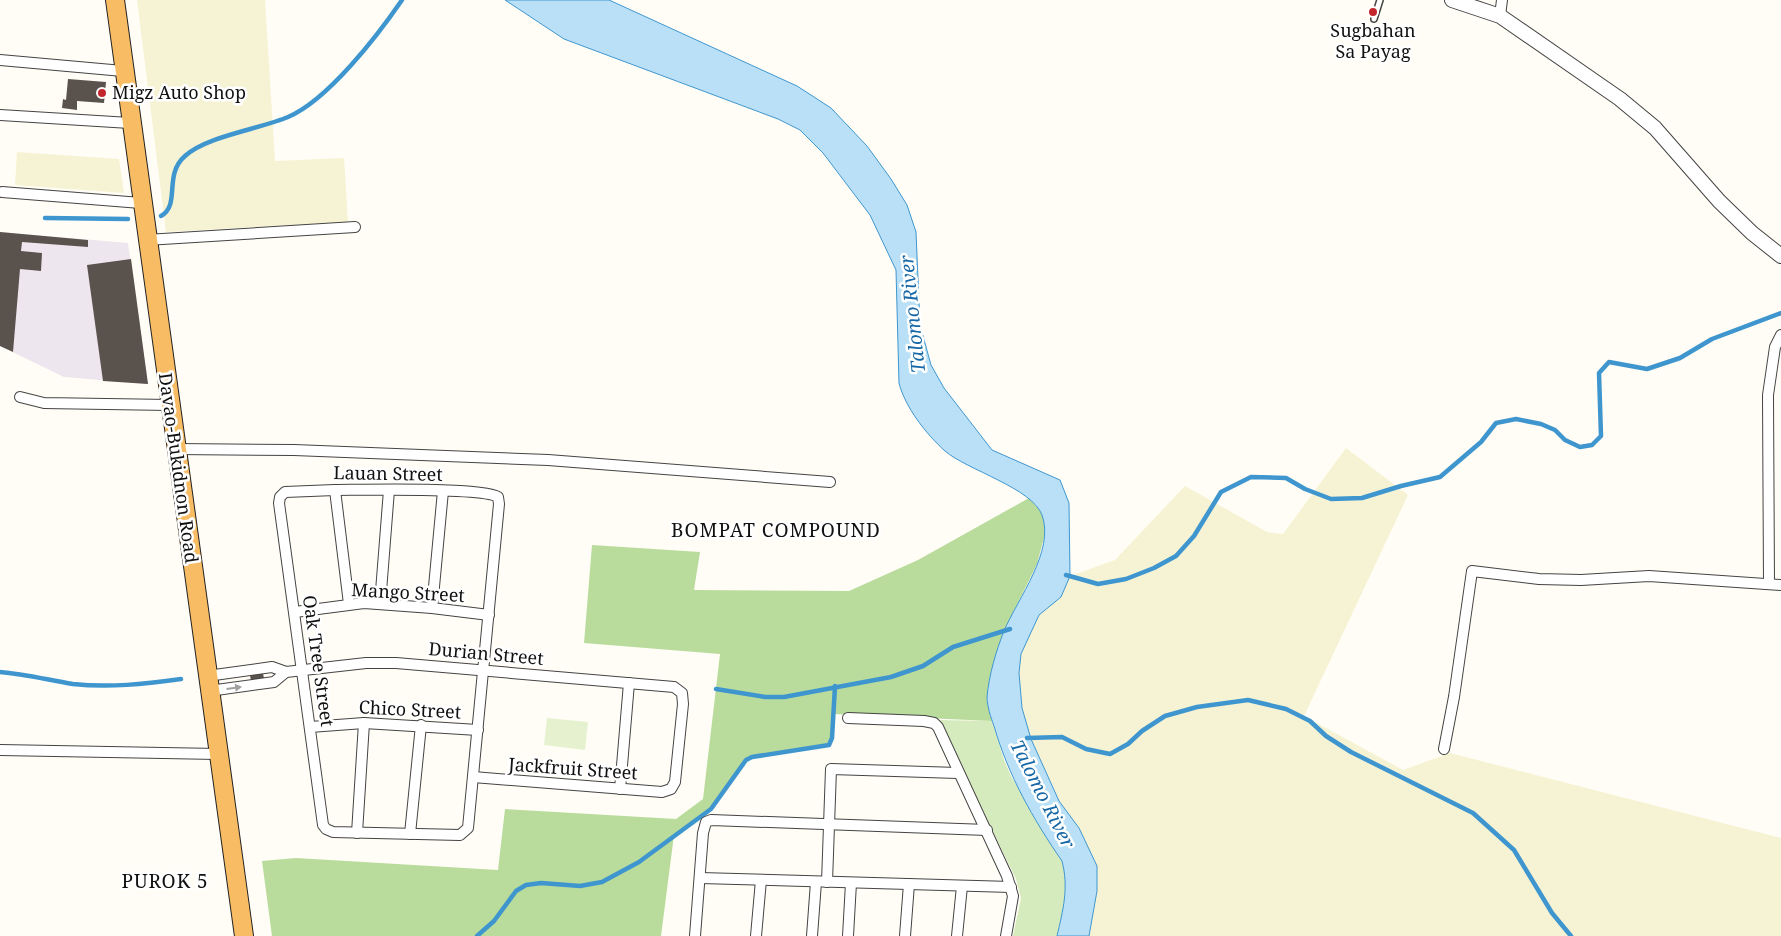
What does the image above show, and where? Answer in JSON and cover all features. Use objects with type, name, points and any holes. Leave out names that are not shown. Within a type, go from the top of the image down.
[{"type":"highway","name":"Davao-Bukidnon Road","points":[[114,0],[244,936]]},
{"type":"street","points":[[1452,0],[1475,4],[1500,16],[1620,99],[1644,118],[1683,158],[1718,201],[1752,233],[1781,256]]},
{"type":"street","points":[[1500,16],[1502,0]]},
{"type":"street","points":[[0,60],[123,71]]},
{"type":"street","points":[[0,115],[130,123]]},
{"type":"street","points":[[2,192],[141,203]]},
{"type":"street","points":[[146,240],[355,227]]},
{"type":"street","points":[[1769,584],[1768,395],[1774,347],[1781,335]]},
{"type":"street","points":[[20,397],[44,403],[169,405]]},
{"type":"street","points":[[175,449],[294,450],[548,460],[830,482]]},
{"type":"street","points":[[335,490],[349,604]]},
{"type":"street","name":"Lauan Street","points":[[280,497],[285,492],[290,491],[335,490],[443,491],[490,494],[498,497],[499,504],[489,615]]},
{"type":"street","points":[[380,604],[389,490]]},
{"type":"street","points":[[432,608],[443,491]]},
{"type":"street","name":"Oak Tree Street","points":[[280,497],[310,727],[326,829],[333,832],[357,833]]},
{"type":"street","points":[[1444,749],[1454,697],[1472,571],[1564,580],[1649,576],[1781,585]]},
{"type":"street","name":"Mango Street","points":[[295,612],[349,604],[380,604],[489,615]]},
{"type":"street","points":[[364,723],[357,833],[463,834],[468,828],[489,615]]},
{"type":"street","name":"Durian Street","points":[[208,684],[272,667],[286,672],[366,663],[484,670],[674,687],[682,693],[683,704],[675,782],[671,789]]},
{"type":"street","name":"Durian Street","points":[[208,684],[274,682],[286,672]]},
{"type":"street","points":[[620,789],[629,683]]},
{"type":"street","points":[[848,718],[934,723],[987,830],[1011,887],[1012,906],[1006,936],[1002,936]]},
{"type":"street","name":"Chico Street","points":[[310,727],[364,723],[478,730]]},
{"type":"street","points":[[410,834],[421,725]]},
{"type":"street","points":[[0,750],[218,754]]},
{"type":"street","points":[[827,882],[831,769],[958,774]]},
{"type":"street","name":"Jackfruit Street","points":[[473,778],[662,792],[671,789]]},
{"type":"street","points":[[696,936],[704,827],[706,822],[711,820],[987,830]]},
{"type":"street","points":[[700,878],[1011,887]]},
{"type":"street","points":[[756,936],[761,880]]},
{"type":"street","points":[[812,936],[816,882]]},
{"type":"street","points":[[848,936],[851,882]]},
{"type":"street","points":[[905,936],[908,884]]},
{"type":"street","points":[[957,936],[962,886]]},
{"type":"lane","points":[[1374,19],[1380,0]]},
{"type":"shaded area","points":[[137,0],[265,0],[275,161],[344,158],[348,222],[166,232]]},
{"type":"shaded area","points":[[17,152],[119,159],[124,193],[15,185]]},
{"type":"shaded area","points":[[0,232],[128,243],[148,384],[64,377],[0,346]]},
{"type":"shaded area","points":[[1346,448],[1408,495],[1304,716],[1403,770],[1450,753],[1781,838],[1781,936],[1089,936],[1097,891],[1079,828],[1059,801],[1031,739],[1022,708],[1019,673],[1021,654],[1039,615],[1061,597],[1070,576],[1115,560],[1185,486],[1267,532],[1283,534]]},
{"type":"green space","points":[[1029,498],[1042,513],[1046,530],[1037,564],[1004,631],[991,673],[987,699],[992,721],[834,714],[832,738],[829,745],[753,757],[746,760],[711,809],[674,835],[661,936],[272,936],[262,861],[296,858],[498,870],[505,809],[676,819],[703,799],[720,654],[584,643],[592,545],[700,552],[694,590],[849,591],[918,560]]},
{"type":"green space","points":[[547,718],[588,722],[585,750],[544,745]]},
{"type":"green space","points":[[939,720],[992,721],[1011,776],[1062,861],[1065,890],[1057,936],[1013,936],[1021,898],[1016,879]]},
{"type":"water","name":"Talomo River","points":[[505,0],[609,0],[797,86],[831,108],[867,146],[891,179],[907,205],[916,232],[920,325],[931,365],[944,388],[992,450],[1060,480],[1069,503],[1070,576],[1061,597],[1039,615],[1021,654],[1019,673],[1022,708],[1031,739],[1059,801],[1079,828],[1097,866],[1097,891],[1089,936],[1057,936],[1065,890],[1062,861],[1031,813],[1006,762],[990,716],[987,701],[991,672],[1001,639],[1033,574],[1044,544],[1045,529],[1042,515],[1036,505],[1026,496],[945,451],[931,437],[911,411],[899,383],[896,270],[870,215],[823,153],[800,130],[778,119],[564,39]]},
{"type":"building","points":[[68,79],[106,82],[104,103],[77,101],[77,110],[62,108],[63,99],[66,100]]},
{"type":"building","points":[[0,232],[88,240],[88,247],[22,242],[21,251],[42,253],[41,271],[20,269],[13,352],[0,346]]},
{"type":"building","points":[[131,259],[148,384],[103,381],[87,265]]},
{"type":"building","points":[[263,673],[264,679],[251,681],[250,675]]},
{"type":"waterway","points":[[161,216],[170,205],[175,172],[178,164],[185,156],[206,143],[288,117],[303,109],[335,82],[351,65],[380,31],[402,0]]},
{"type":"waterway","points":[[45,218],[128,219]]},
{"type":"waterway","points":[[1066,575],[1098,584],[1126,579],[1154,568],[1176,556],[1194,536],[1221,492],[1251,477],[1286,478],[1305,489],[1331,499],[1362,498],[1440,477],[1481,442],[1496,423],[1516,419],[1541,424],[1555,430],[1565,440],[1580,447],[1592,445],[1601,436],[1599,373],[1609,362],[1647,369],[1680,358],[1712,339],[1781,313]]},
{"type":"waterway","points":[[716,689],[765,697],[784,697],[891,677],[923,666],[953,647],[1010,629]]},
{"type":"waterway","points":[[0,672],[73,684],[100,686],[181,679]]},
{"type":"waterway","points":[[477,936],[494,921],[516,891],[526,885],[541,883],[580,886],[602,882],[639,862],[711,809],[746,760],[752,757],[829,745],[832,738],[835,686]]},
{"type":"waterway","name":"Talomo River","points":[[1027,738],[1062,737],[1086,749],[1110,754],[1128,744],[1142,731],[1165,716],[1197,707],[1248,700],[1286,709],[1310,721],[1326,736],[1351,752],[1473,813],[1514,850],[1552,913],[1571,936]]},
{"type":"place","name":"Sugbahan Sa Payag","points":[[1373,12]]},
{"type":"place","name":"Migz Auto Shop","points":[[102,93]]},
{"type":"district","name":"BOMPAT COMPOUND","points":[[776,530]]},
{"type":"district","name":"PUROK 5","points":[[165,881]]}]
